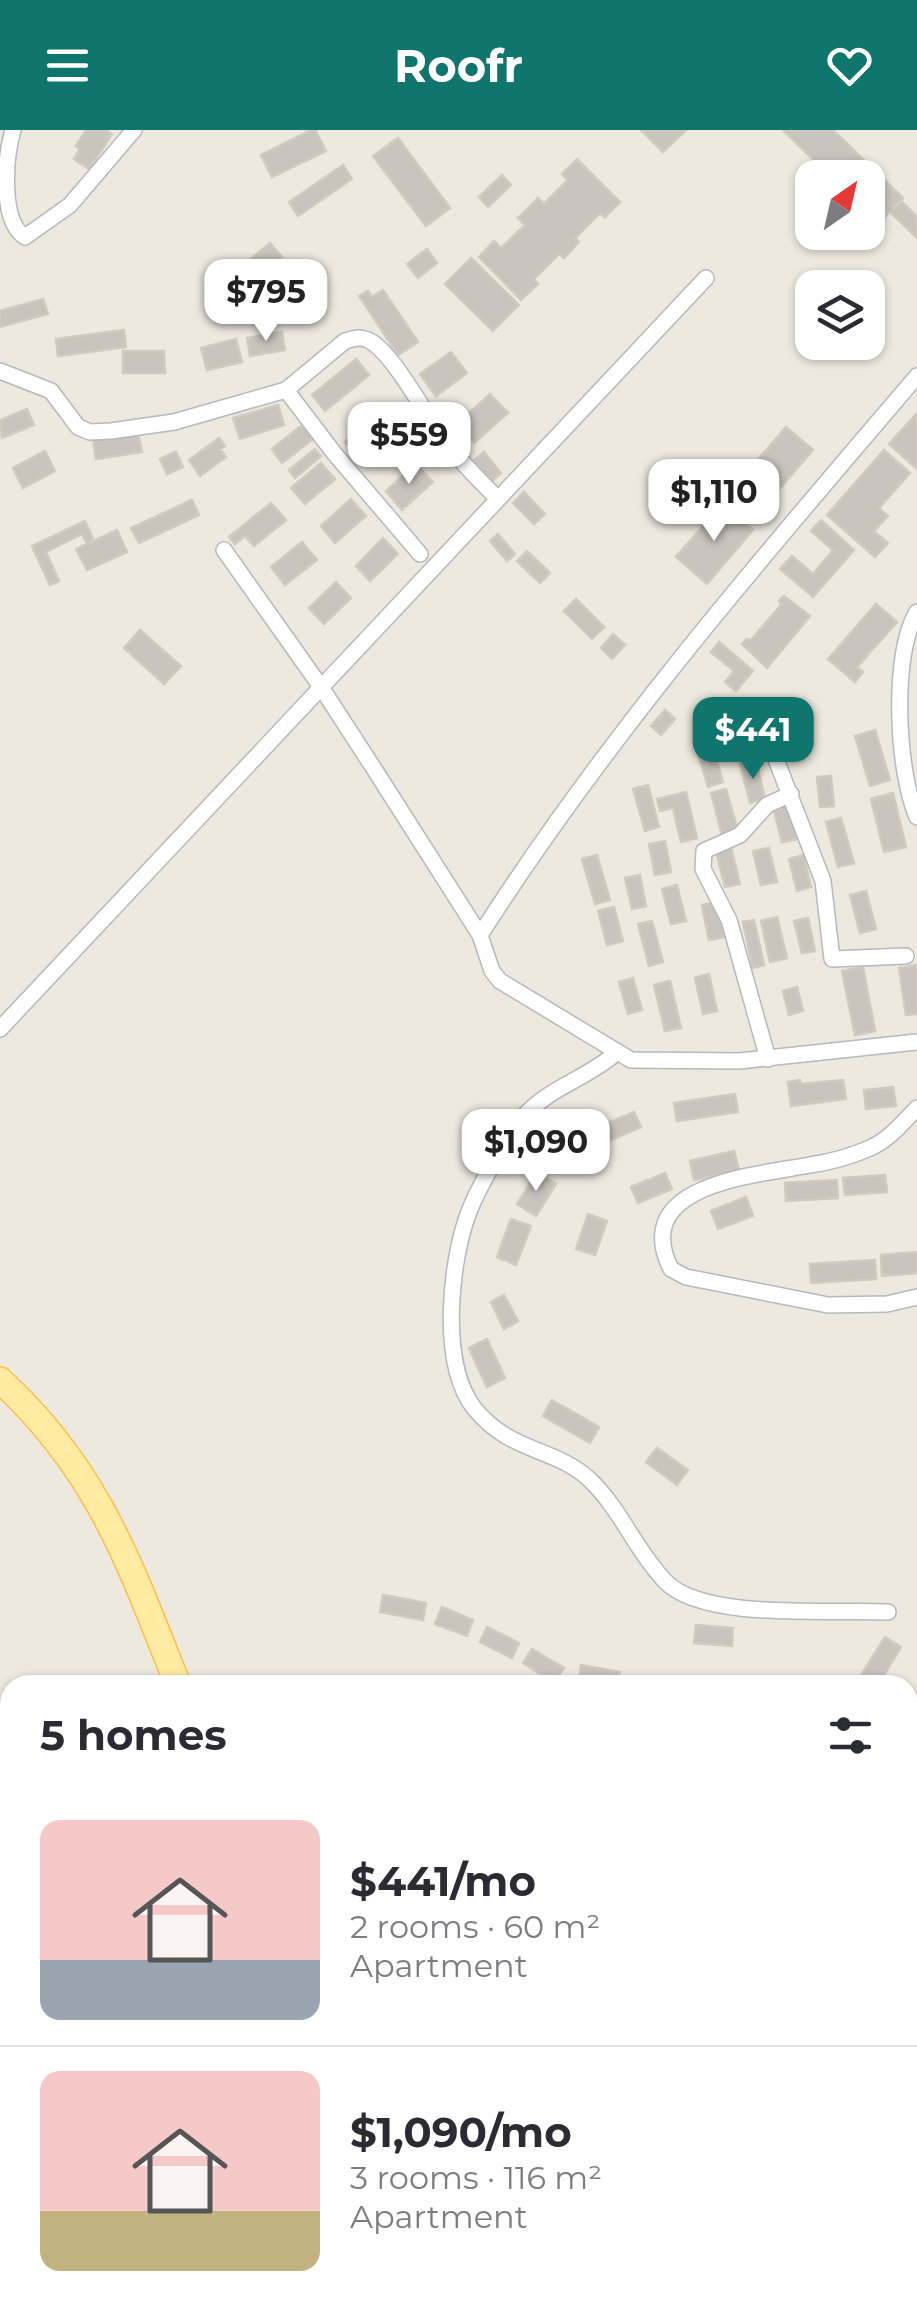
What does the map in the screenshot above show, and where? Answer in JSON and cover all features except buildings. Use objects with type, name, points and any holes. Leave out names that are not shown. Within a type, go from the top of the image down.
[{"type":"main road","points":[[0,1380],[63,1448],[108,1516],[174,1675]]},
{"type":"street","points":[[13,130],[8,216],[14,231],[25,237],[70,204],[134,130]]},
{"type":"street","points":[[0,1029],[706,278]]},
{"type":"street","points":[[0,371],[50,390],[61,400],[70,420],[90,432],[174,422],[286,390],[345,341],[367,339],[378,347],[412,391],[465,466],[498,499]]},
{"type":"street","points":[[480,935],[516,878],[681,657],[917,376]]},
{"type":"street","points":[[286,390],[420,554]]},
{"type":"street","points":[[224,550],[320,687],[480,935],[492,971],[500,981],[631,1060],[768,1059],[917,1042]]},
{"type":"street","points":[[917,612],[906,638],[901,729],[908,791],[917,817]]},
{"type":"street","points":[[777,762],[823,880],[832,959],[906,956]]},
{"type":"street","points":[[768,1059],[729,920],[701,859],[704,851],[740,836],[767,805],[792,794]]},
{"type":"street","points":[[616,1053],[524,1115],[469,1211],[458,1260],[451,1322],[454,1352],[472,1404],[506,1438],[587,1477],[616,1510],[666,1582],[682,1593],[739,1608],[888,1612]]},
{"type":"street","points":[[917,1108],[883,1141],[870,1148],[812,1165],[750,1174],[709,1186],[670,1214],[662,1240],[672,1268],[686,1277],[828,1305],[873,1306],[917,1297]]}]
